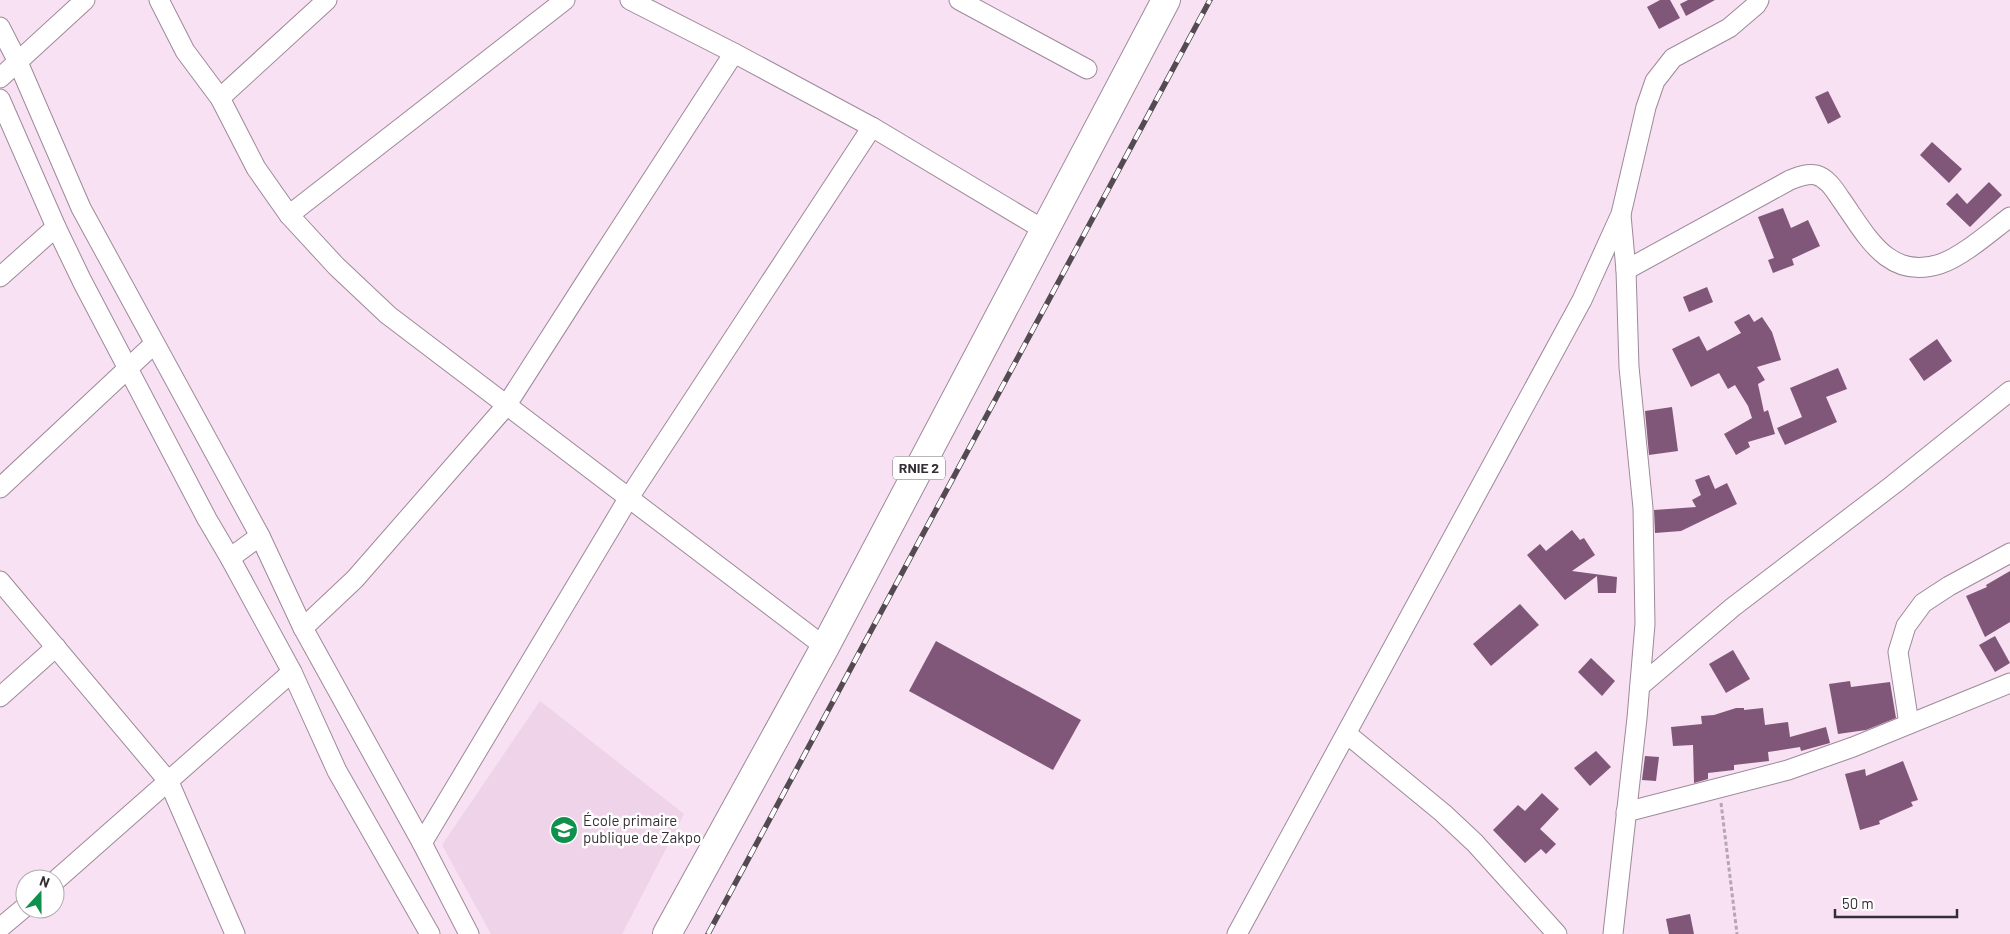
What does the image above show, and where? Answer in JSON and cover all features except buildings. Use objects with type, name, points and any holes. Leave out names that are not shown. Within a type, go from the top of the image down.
[{"type":"highway","name":"RNIE 2","points":[[667,934],[825,647],[1166,0]]},
{"type":"street","points":[[0,78],[17,60],[85,0]]},
{"type":"street","points":[[159,0],[185,52],[220,98],[256,168],[289,215],[336,266],[388,315],[825,647]]},
{"type":"street","points":[[220,98],[327,0]]},
{"type":"street","points":[[289,215],[565,0]]},
{"type":"street","points":[[630,0],[734,53],[872,128],[1044,230]]},
{"type":"street","points":[[959,0],[1087,69]]},
{"type":"street","points":[[1237,934],[1582,300],[1621,214],[1646,107],[1655,81],[1673,58],[1729,28],[1756,5],[1759,0]]},
{"type":"street","points":[[0,27],[17,60],[81,208],[260,536],[303,628],[422,843],[469,934]]},
{"type":"street","points":[[303,628],[355,578],[506,406],[734,53]]},
{"type":"street","points":[[0,99],[56,227],[128,369],[206,519],[230,558],[292,672],[337,771],[430,934]]},
{"type":"street","points":[[422,843],[628,499],[872,128]]},
{"type":"street","points":[[1626,270],[1790,180],[1806,174],[1817,175],[1830,184],[1873,244],[1888,260],[1906,267],[1921,268],[1940,264],[1970,247],[2010,217]]},
{"type":"street","points":[[1613,934],[1645,624],[1643,508],[1629,367],[1626,270],[1621,214]]},
{"type":"street","points":[[0,277],[56,227]]},
{"type":"street","points":[[0,488],[154,344]]},
{"type":"street","points":[[1640,686],[1733,608],[1894,484],[2010,391]]},
{"type":"street","points":[[230,558],[260,536]]},
{"type":"street","points":[[1910,724],[1898,652],[1906,626],[1923,603],[1948,586],[2010,554]]},
{"type":"street","points":[[0,581],[168,782],[235,934]]},
{"type":"street","points":[[0,697],[56,647]]},
{"type":"street","points":[[65,872],[292,672]]},
{"type":"street","points":[[1626,812],[1788,770],[1853,747],[2010,683]]},
{"type":"street","points":[[1347,734],[1443,813],[1475,843],[1557,934]]},
{"type":"street","points":[[0,928],[15,915]]},
{"type":"path","points":[[1719,788],[1737,934]]},
{"type":"shaded area","name":"École primaire publique de Zakpo","points":[[540,701],[684,814],[622,934],[491,934],[442,845]]},
{"type":"railway","points":[[708,934],[1210,0]]},
{"type":"place","name":"École primaire publique de Zakpo","points":[[564,830]]}]
